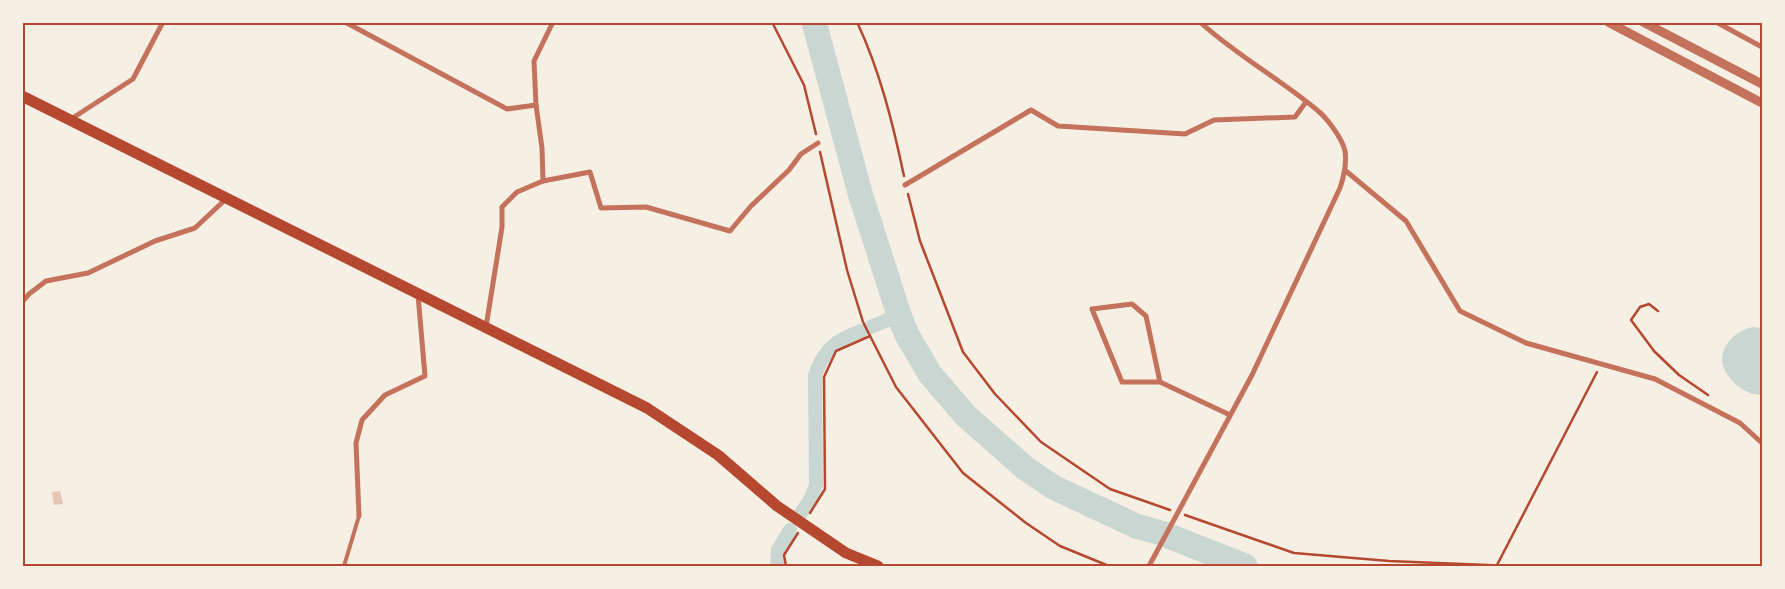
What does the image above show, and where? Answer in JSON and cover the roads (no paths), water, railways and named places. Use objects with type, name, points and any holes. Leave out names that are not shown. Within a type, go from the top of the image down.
[{"type":"main road","points":[[22,96],[647,408],[718,454],[777,506],[846,553],[878,566]]},
{"type":"street","points":[[71,120],[133,79],[163,22]]},
{"type":"street","points":[[345,22],[507,109],[536,105]]},
{"type":"street","points":[[543,181],[534,61],[553,22]]},
{"type":"street","points":[[1149,566],[1252,375],[1328,215],[1346,171],[1345,150],[1334,130],[1318,111],[1218,39],[1200,22]]},
{"type":"street","points":[[1608,22],[1762,102]]},
{"type":"street","points":[[1643,22],[1762,84]]},
{"type":"street","points":[[1716,22],[1762,47]]},
{"type":"street","points":[[905,185],[1031,110],[1058,126],[1185,134],[1214,120],[1295,117],[1306,102]]},
{"type":"street","points":[[486,328],[502,227],[502,207],[517,192],[543,181],[590,172],[601,208],[646,207],[730,231],[751,206],[789,170],[801,154],[818,143]]},
{"type":"street","points":[[1346,171],[1406,221],[1460,311],[1526,343],[1655,379],[1740,423],[1762,443]]},
{"type":"street","points":[[22,302],[46,281],[88,273],[155,241],[195,228],[228,198]]},
{"type":"street","points":[[359,516],[356,443],[362,420],[385,394],[425,376],[418,294]]},
{"type":"street","points":[[1160,382],[1146,316],[1132,304],[1092,309],[1122,382],[1160,382],[1230,415]]},
{"type":"lane","points":[[344,566],[359,516]]},
{"type":"waterway","points":[[814,22],[860,193],[899,315],[907,335],[930,374],[965,415],[1025,468],[1053,487],[1136,526],[1161,533],[1245,566]]},
{"type":"waterway","points":[[871,327],[899,315]]},
{"type":"waterway","points":[[801,513],[810,500],[816,485],[815,375],[822,358],[832,347],[845,338],[861,331]]},
{"type":"waterway","points":[[777,566],[778,550],[790,530]]}]
